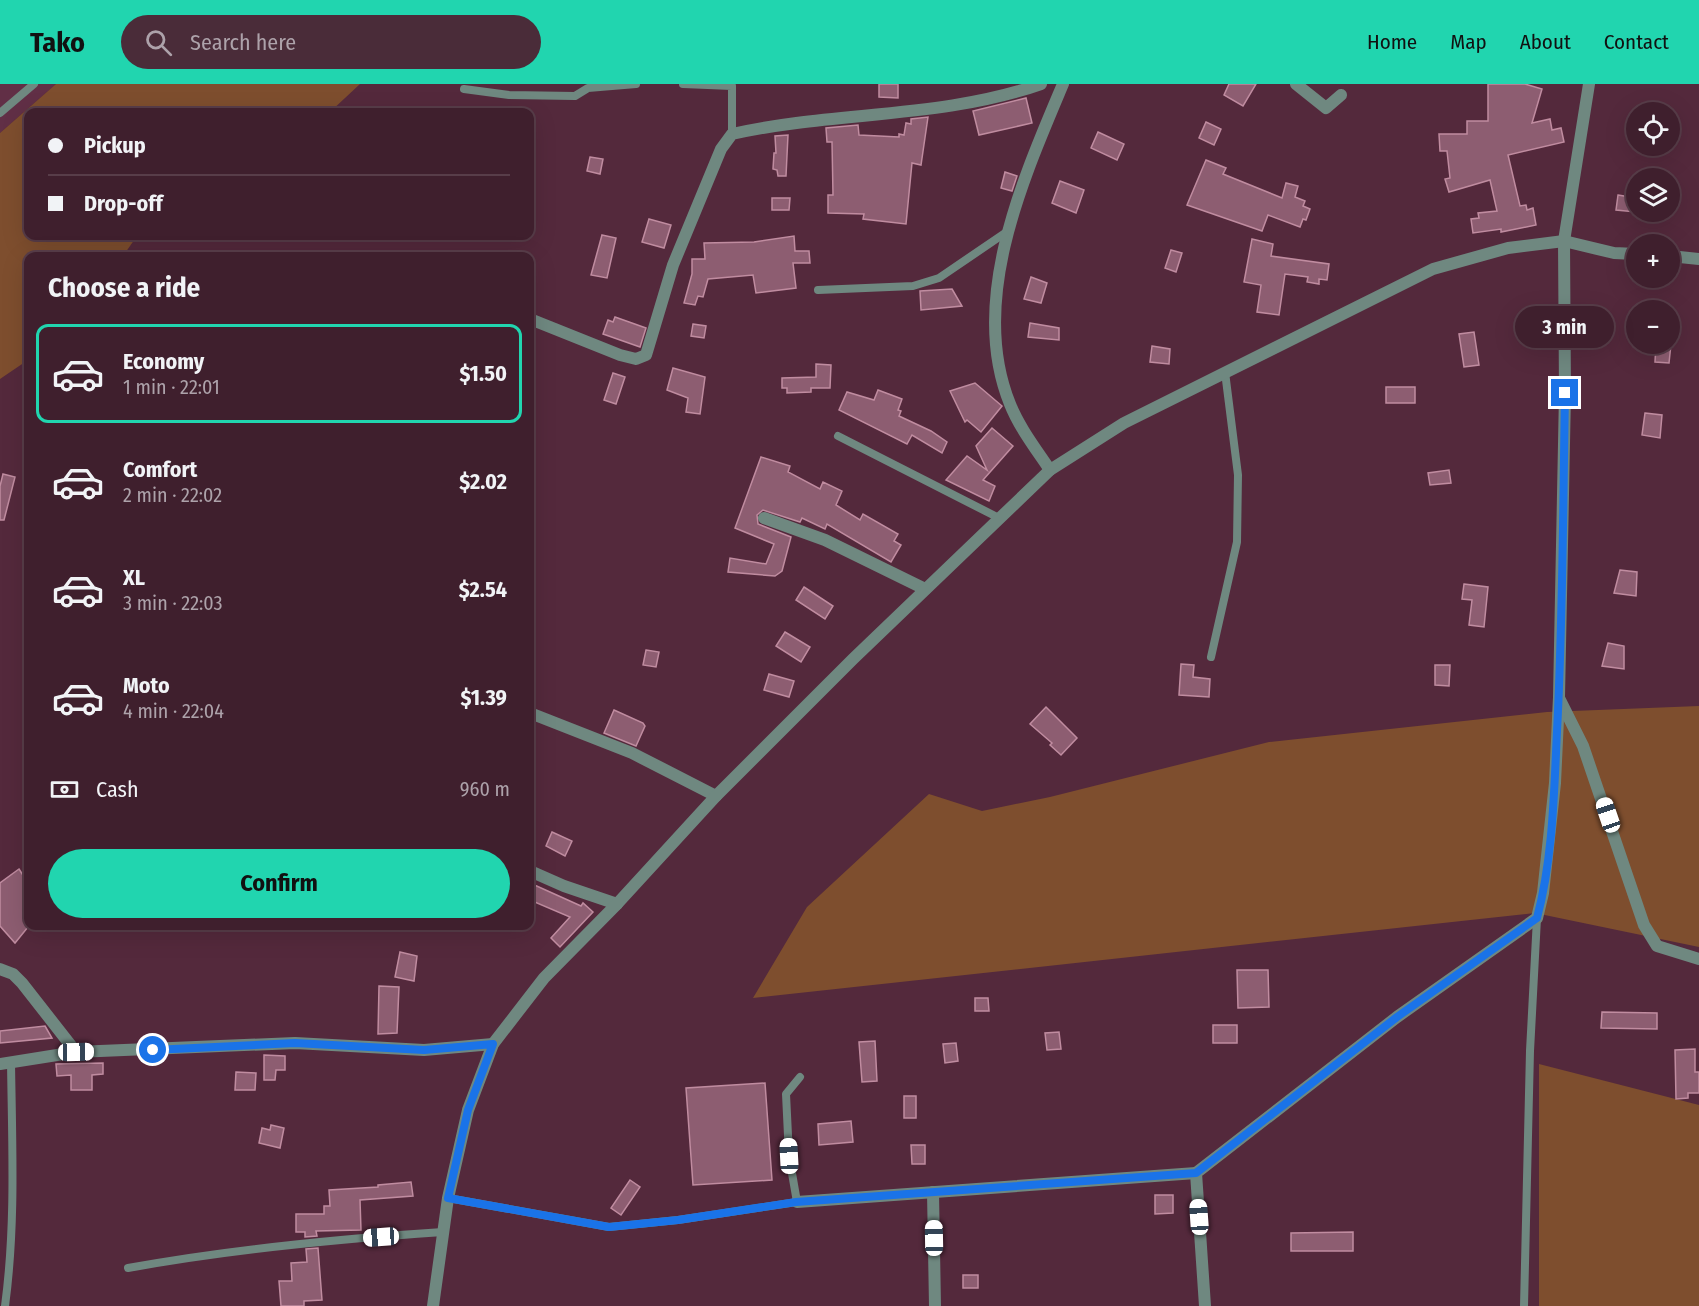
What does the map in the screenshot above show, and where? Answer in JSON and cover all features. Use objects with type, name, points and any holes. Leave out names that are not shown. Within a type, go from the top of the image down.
[{"type":"street","points":[[534,321],[620,356],[636,359],[646,355],[681,243],[721,149],[732,134],[958,104],[1024,90],[1041,84]]},
{"type":"street","points":[[1050,470],[1010,404],[996,352],[995,314],[1000,262],[1009,231],[1037,144],[1063,84]]},
{"type":"street","points":[[1296,84],[1326,108],[1341,95]]},
{"type":"street","points":[[796,1202],[1196,1173],[1397,1017],[1537,918],[1543,893],[1554,794],[1559,697],[1565,393],[1564,241],[1588,84]]},
{"type":"street","points":[[433,1306],[448,1198],[468,1110],[493,1044],[544,978],[617,904],[716,796],[925,589],[1050,470],[1124,423],[1433,269],[1508,249],[1564,241],[1614,253],[1626,254]]},
{"type":"street","points":[[1680,257],[1699,258]]},
{"type":"street","points":[[764,518],[825,540],[925,589]]},
{"type":"street","points":[[1559,697],[1583,746],[1644,925],[1657,946],[1699,959]]},
{"type":"street","points":[[534,715],[632,753],[716,796]]},
{"type":"street","points":[[534,873],[564,886],[617,904]]},
{"type":"street","points":[[0,969],[13,974],[22,983],[76,1052]]},
{"type":"street","points":[[5,1063],[76,1052],[295,1043],[424,1050],[493,1044]]},
{"type":"street","points":[[1196,1173],[1205,1306]]},
{"type":"street","points":[[933,1192],[935,1306]]},
{"type":"lane","points":[[0,113],[34,84]]},
{"type":"lane","points":[[464,88],[509,95],[575,96],[588,88],[636,84]]},
{"type":"lane","points":[[683,84],[732,86],[732,134]]},
{"type":"lane","points":[[818,290],[913,286],[927,283],[939,278],[1009,231]]},
{"type":"lane","points":[[1211,657],[1238,542],[1238,475],[1225,372]]},
{"type":"lane","points":[[838,436],[999,518]]},
{"type":"lane","points":[[1524,1306],[1530,1051],[1537,918]]},
{"type":"lane","points":[[5,1063],[13,1185],[12,1246],[5,1306]]},
{"type":"lane","points":[[448,1198],[609,1227],[678,1220],[796,1202],[789,1156],[786,1094],[800,1077]]},
{"type":"lane","points":[[128,1268],[210,1253],[260,1247],[443,1232]]},
{"type":"shaded area","points":[[0,84],[56,84],[29,108],[24,108],[24,112],[0,133]]},
{"type":"shaded area","points":[[56,84],[360,84],[334,108],[29,108]]},
{"type":"shaded area","points":[[24,112],[24,240],[134,240],[126,252],[24,252],[24,363],[0,379],[0,133]]},
{"type":"shaded area","points":[[1699,706],[1699,947],[1535,913],[753,998],[807,907],[929,794],[982,811],[1050,797],[1269,742],[1547,712]]},
{"type":"shaded area","points":[[1539,1064],[1699,1105],[1699,1306],[1539,1306]]},
{"type":"building","points":[[879,84],[898,84],[898,98],[879,97]]},
{"type":"building","points":[[1229,84],[1256,84],[1243,106],[1224,95]]},
{"type":"building","points":[[1488,84],[1525,84],[1542,89],[1532,123],[1550,119],[1552,130],[1561,128],[1564,142],[1508,155],[1520,206],[1526,205],[1527,210],[1533,208],[1536,225],[1501,232],[1501,229],[1473,233],[1471,219],[1479,218],[1478,213],[1497,211],[1490,180],[1449,192],[1445,179],[1450,178],[1447,151],[1440,151],[1439,134],[1467,134],[1467,121],[1488,121]]},
{"type":"building","points":[[1026,98],[1032,123],[979,135],[973,111]]},
{"type":"building","points":[[928,117],[921,165],[912,163],[906,224],[863,219],[864,214],[828,213],[828,195],[833,195],[832,142],[827,142],[826,128],[858,125],[859,135],[899,137],[899,134],[904,135],[906,123],[911,124],[911,119]]},
{"type":"building","points":[[1206,122],[1221,129],[1214,145],[1199,138]]},
{"type":"building","points":[[1098,132],[1124,144],[1117,160],[1091,148]]},
{"type":"building","points":[[788,135],[786,176],[778,176],[777,170],[773,169],[774,153],[776,153],[775,136]]},
{"type":"building","points":[[590,157],[603,159],[600,174],[587,171]]},
{"type":"building","points":[[1206,160],[1226,168],[1223,174],[1282,198],[1286,183],[1298,186],[1295,197],[1305,201],[1303,206],[1310,209],[1306,220],[1303,219],[1300,227],[1268,215],[1262,231],[1187,205]]},
{"type":"building","points":[[1005,172],[1017,176],[1012,191],[1001,188]]},
{"type":"building","points":[[1060,181],[1084,190],[1076,213],[1052,203]]},
{"type":"building","points":[[1618,195],[1626,196],[1626,211],[1616,210]]},
{"type":"building","points":[[772,198],[790,198],[789,210],[772,210]]},
{"type":"building","points":[[649,219],[671,225],[664,248],[642,242]]},
{"type":"building","points":[[602,235],[616,238],[607,278],[591,275]]},
{"type":"building","points":[[794,236],[795,251],[809,251],[810,263],[793,263],[796,288],[756,293],[753,275],[708,279],[703,297],[698,296],[695,305],[684,303],[692,274],[692,259],[705,259],[704,243],[754,242]]},
{"type":"building","points":[[1252,239],[1273,244],[1271,256],[1329,264],[1327,280],[1319,279],[1319,284],[1307,282],[1308,277],[1285,274],[1279,315],[1257,312],[1261,285],[1244,282]]},
{"type":"building","points":[[1171,250],[1182,253],[1176,272],[1165,268]]},
{"type":"building","points":[[1031,277],[1047,283],[1041,303],[1024,299]]},
{"type":"building","points":[[952,289],[962,306],[921,310],[920,291]]},
{"type":"building","points":[[615,317],[646,328],[640,347],[603,334],[608,320],[613,322]]},
{"type":"building","points":[[1030,323],[1059,328],[1059,340],[1028,337]]},
{"type":"building","points":[[693,324],[706,326],[704,338],[691,336]]},
{"type":"building","points":[[1474,332],[1479,365],[1464,367],[1459,334]]},
{"type":"building","points":[[1152,346],[1170,349],[1169,364],[1150,362]]},
{"type":"building","points":[[1655,354],[1670,354],[1669,363],[1655,362]]},
{"type":"building","points":[[816,364],[831,365],[830,388],[811,388],[811,392],[787,393],[787,388],[782,388],[782,378],[816,377]]},
{"type":"building","points":[[673,368],[705,377],[700,414],[686,412],[688,398],[667,390]]},
{"type":"building","points":[[613,373],[625,377],[616,404],[604,400]]},
{"type":"building","points":[[975,383],[1002,406],[981,432],[967,420],[965,422],[950,391]]},
{"type":"building","points":[[1386,387],[1415,387],[1415,403],[1386,403]]},
{"type":"building","points":[[878,390],[902,399],[898,410],[901,411],[899,416],[931,431],[947,442],[942,453],[912,435],[907,444],[839,410],[847,392],[874,400]]},
{"type":"building","points":[[1645,413],[1662,415],[1660,438],[1642,435]]},
{"type":"building","points":[[992,428],[1013,446],[983,480],[995,486],[989,501],[946,480],[967,456],[987,470],[976,446]]},
{"type":"building","points":[[761,457],[790,466],[788,472],[820,489],[823,482],[842,491],[836,505],[860,520],[863,514],[898,534],[894,541],[901,545],[891,562],[827,524],[825,529],[802,518],[800,522],[763,510],[757,515],[758,524],[791,537],[782,571],[775,576],[728,572],[730,558],[766,564],[774,544],[735,528]]},
{"type":"building","points":[[1449,470],[1451,483],[1430,485],[1428,473]]},
{"type":"building","points":[[3,474],[15,477],[4,520],[0,520],[0,486]]},
{"type":"building","points":[[1620,570],[1637,572],[1636,596],[1614,593]]},
{"type":"building","points":[[1464,584],[1488,587],[1484,627],[1469,625],[1472,600],[1462,599]]},
{"type":"building","points":[[804,587],[833,606],[825,619],[796,600]]},
{"type":"building","points":[[785,632],[810,647],[801,662],[776,646]]},
{"type":"building","points":[[1608,643],[1624,646],[1624,669],[1602,666]]},
{"type":"building","points":[[646,650],[659,652],[656,667],[643,665]]},
{"type":"building","points":[[1181,664],[1194,665],[1193,677],[1210,679],[1209,697],[1179,695]]},
{"type":"building","points":[[1435,665],[1450,665],[1449,686],[1435,685]]},
{"type":"building","points":[[769,674],[794,681],[789,697],[764,690]]},
{"type":"building","points":[[1046,707],[1077,738],[1061,755],[1050,745],[1052,743],[1030,724]]},
{"type":"building","points":[[614,710],[645,726],[636,746],[604,733]]},
{"type":"building","points":[[552,832],[572,841],[565,856],[546,846]]},
{"type":"building","points":[[19,869],[24,877],[26,930],[15,943],[0,926],[0,883]]},
{"type":"building","points":[[534,885],[581,906],[583,903],[593,912],[560,947],[551,938],[570,917],[534,902]]},
{"type":"building","points":[[400,952],[417,956],[414,981],[395,977]]},
{"type":"building","points":[[1237,970],[1268,970],[1269,1007],[1238,1008]]},
{"type":"building","points":[[379,986],[399,987],[397,1033],[378,1034]]},
{"type":"building","points":[[975,998],[988,998],[989,1011],[975,1011]]},
{"type":"building","points":[[1602,1012],[1657,1013],[1657,1029],[1601,1028]]},
{"type":"building","points":[[1213,1025],[1237,1025],[1237,1043],[1213,1043]]},
{"type":"building","points":[[45,1026],[52,1038],[0,1043],[0,1031]]},
{"type":"building","points":[[1059,1032],[1061,1049],[1047,1050],[1045,1033]]},
{"type":"building","points":[[875,1041],[877,1081],[862,1082],[859,1042]]},
{"type":"building","points":[[956,1043],[958,1061],[945,1063],[943,1044]]},
{"type":"building","points":[[1695,1049],[1695,1072],[1699,1072],[1699,1093],[1688,1093],[1688,1098],[1676,1099],[1675,1050]]},
{"type":"building","points":[[264,1055],[285,1056],[285,1070],[276,1070],[275,1080],[264,1080]]},
{"type":"building","points":[[103,1063],[103,1074],[92,1075],[92,1090],[71,1090],[71,1075],[57,1076],[56,1064]]},
{"type":"building","points":[[236,1072],[256,1073],[255,1090],[235,1090]]},
{"type":"building","points":[[765,1083],[772,1180],[693,1185],[686,1088]]},
{"type":"building","points":[[904,1096],[916,1096],[916,1118],[904,1118]]},
{"type":"building","points":[[851,1121],[853,1142],[819,1145],[818,1124]]},
{"type":"building","points":[[271,1125],[284,1128],[280,1148],[259,1143],[262,1128],[270,1130]]},
{"type":"building","points":[[911,1145],[925,1145],[925,1164],[912,1164]]},
{"type":"building","points":[[630,1180],[640,1187],[621,1215],[611,1208]]},
{"type":"building","points":[[411,1182],[413,1196],[360,1200],[361,1230],[316,1231],[317,1236],[305,1237],[305,1232],[296,1232],[296,1214],[324,1214],[324,1206],[330,1206],[329,1190]]},
{"type":"building","points":[[1155,1195],[1173,1195],[1173,1213],[1155,1214]]},
{"type":"building","points":[[1353,1232],[1353,1251],[1291,1251],[1291,1233]]},
{"type":"building","points":[[318,1248],[322,1300],[304,1301],[304,1306],[281,1306],[279,1281],[292,1281],[291,1263],[307,1262],[306,1249]]},
{"type":"building","points":[[963,1275],[978,1275],[978,1288],[963,1288]]},
{"type":"route","points":[[153,1050],[295,1043],[424,1050],[493,1044],[468,1110],[448,1198],[609,1227],[678,1220],[796,1202],[1196,1173],[1397,1017],[1537,918],[1543,893],[1555,783],[1565,393]]}]
